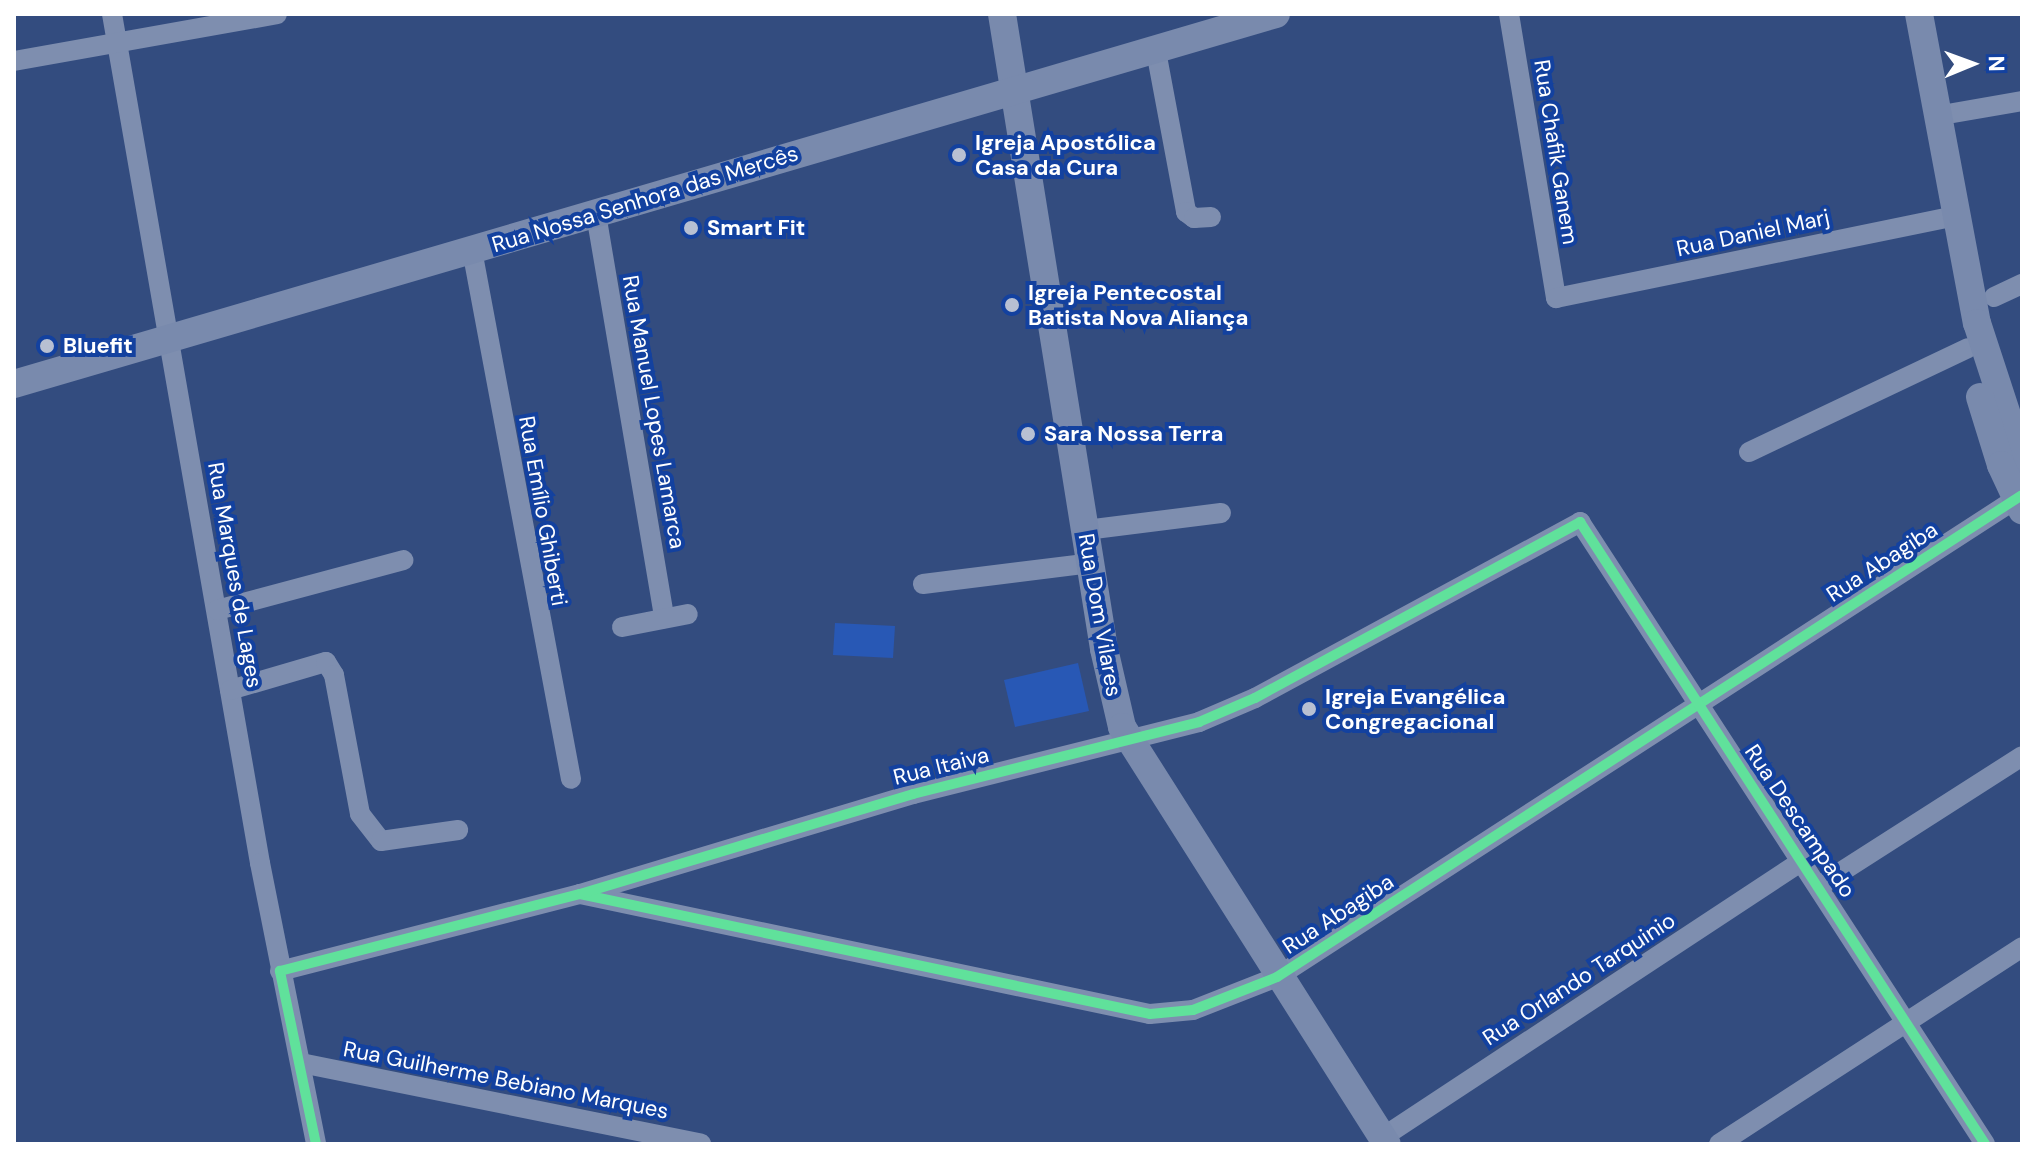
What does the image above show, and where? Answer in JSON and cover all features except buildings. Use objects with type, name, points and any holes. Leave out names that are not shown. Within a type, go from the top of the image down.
[{"type":"main road","name":"Rua Dom Vilares","points":[[1002,14],[1106,662],[1127,742],[1385,1140]]},
{"type":"main road","name":"Rua Nossa Senhora das Mercês","points":[[14,384],[1276,14]]},
{"type":"main road","points":[[1919,14],[1952,217],[1968,348],[2020,502]]},
{"type":"main road","points":[[1952,217],[1977,323],[2022,461]]},
{"type":"street","name":"Rua Marques de Lages","points":[[112,14],[280,971],[316,1144]]},
{"type":"street","points":[[14,61],[277,14]]},
{"type":"street","name":"Rua Chafik Ganem","points":[[1509,14],[1556,298]]},
{"type":"street","points":[[1156,51],[1186,212],[1194,218],[1211,217]]},
{"type":"street","points":[[1938,124],[2022,101]]},
{"type":"street","name":"Rua Manuel Lopes Lamarca","points":[[596,214],[664,618]]},
{"type":"street","name":"Rua Daniel Marj","points":[[1556,298],[1952,217]]},
{"type":"street","name":"Rua Emílio Ghiberti","points":[[472,250],[571,779]]},
{"type":"street","points":[[1994,297],[2022,284]]},
{"type":"street","points":[[1749,452],[1968,348]]},
{"type":"street","name":"Rua Abagiba","points":[[580,894],[1150,1014],[1193,1010],[1277,977],[2020,502]]},
{"type":"street","points":[[1086,530],[1221,513]]},
{"type":"street","name":"Rua Descampado","points":[[1580,522],[1985,1144]]},
{"type":"street","name":"Rua Itaiva","points":[[280,971],[580,894],[899,798],[1199,722],[1255,698],[1580,522]]},
{"type":"street","points":[[217,610],[403,560]]},
{"type":"street","points":[[923,584],[1091,563]]},
{"type":"street","points":[[622,627],[688,614]]},
{"type":"street","points":[[230,690],[318,662],[329,664],[360,814],[381,841],[458,830]]},
{"type":"street","points":[[1819,886],[2022,756]]},
{"type":"street","name":"Rua Orlando Tarquinio","points":[[1385,1140],[1802,861]]},
{"type":"street","points":[[1719,1144],[1904,1020],[2022,947]]},
{"type":"street","name":"Rua Guilherme Bebiano Marques","points":[[301,1063],[701,1144]]},
{"type":"shaded area","points":[[835,623],[895,626],[893,658],[833,655]]},
{"type":"shaded area","points":[[1078,663],[1089,711],[1015,727],[1004,680]]},
{"type":"cycle path","points":[[580,894],[1150,1014],[1193,1010],[1277,977],[2022,495]]},
{"type":"cycle path","points":[[316,1144],[280,971],[580,894],[913,794],[1199,722],[1255,698],[1580,522],[1985,1144]]},
{"type":"place","name":"Igreja Apostólica Casa da Cura","points":[[959,155]]},
{"type":"place","name":"Smart Fit","points":[[691,228]]},
{"type":"place","name":"Igreja Pentecostal Batista Nova Aliança","points":[[1012,305]]},
{"type":"place","name":"Bluefit","points":[[47,346]]},
{"type":"place","name":"Sara Nossa Terra","points":[[1028,434]]},
{"type":"place","name":"Igreja Evangélica Congregacional","points":[[1309,709]]}]
